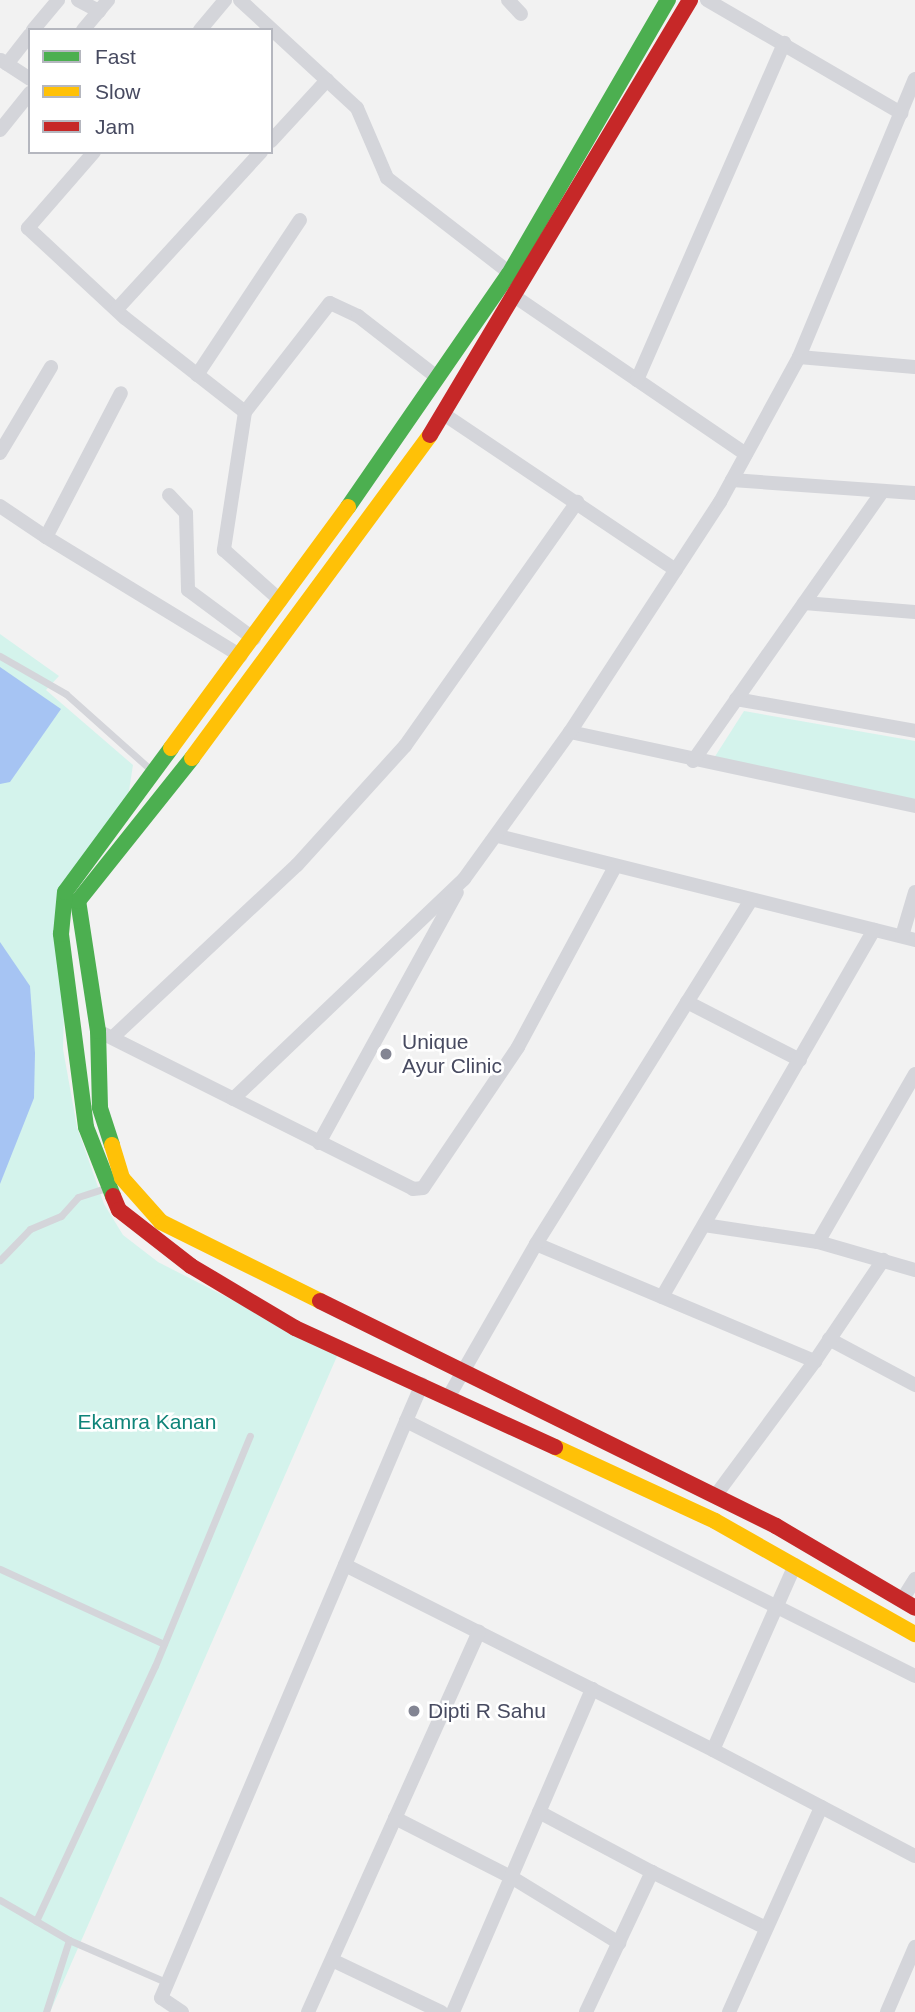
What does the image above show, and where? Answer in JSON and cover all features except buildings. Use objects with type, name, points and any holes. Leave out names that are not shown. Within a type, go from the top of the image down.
[{"type":"street","points":[[35,28],[58,0]]},
{"type":"street","points":[[78,0],[104,5],[85,28]]},
{"type":"street","points":[[202,28],[225,0]]},
{"type":"street","points":[[240,0],[270,28]]},
{"type":"street","points":[[508,0],[521,14]]},
{"type":"street","points":[[668,0],[509,274],[254,639],[79,865],[60,914],[86,1127],[105,1188],[138,1228],[191,1266],[295,1328],[449,1396],[795,1565],[915,1634]]},
{"type":"street","points":[[690,0],[517,298],[445,415],[170,788],[91,877],[78,901],[105,1034],[102,1118],[110,1149],[138,1202],[161,1222],[458,1374],[715,1496],[909,1604],[915,1579]]},
{"type":"street","points":[[707,0],[901,113]]},
{"type":"street","points":[[273,30],[357,108],[387,178],[509,274],[525,283]]},
{"type":"street","points":[[28,37],[4,62],[28,78]]},
{"type":"street","points":[[637,380],[784,43]]},
{"type":"street","points":[[319,1143],[464,880],[570,732],[732,480],[799,357],[915,79]]},
{"type":"street","points":[[273,139],[327,80]]},
{"type":"street","points":[[0,130],[28,95]]},
{"type":"street","points":[[92,154],[28,229],[117,309],[245,412]]},
{"type":"street","points":[[117,309],[259,154]]},
{"type":"street","points":[[197,374],[300,220]]},
{"type":"street","points":[[517,298],[746,454]]},
{"type":"street","points":[[281,601],[224,550],[245,412],[330,303],[358,316],[438,378]]},
{"type":"street","points":[[799,357],[915,367]]},
{"type":"street","points":[[0,453],[51,367]]},
{"type":"street","points":[[46,537],[121,393]]},
{"type":"street","points":[[445,415],[676,570]]},
{"type":"street","points":[[732,480],[915,493]]},
{"type":"street","points":[[693,761],[883,491]]},
{"type":"street","points":[[169,495],[186,513],[188,590],[254,639]]},
{"type":"street","points":[[105,1034],[297,865],[405,746],[577,502]]},
{"type":"street","points":[[0,506],[241,656]]},
{"type":"street","points":[[804,603],[915,612]]},
{"type":"street","points":[[736,699],[915,731]]},
{"type":"street","points":[[570,732],[693,761],[915,806]]},
{"type":"street","points":[[498,836],[908,938],[915,892]]},
{"type":"street","points":[[105,1034],[413,1189],[423,1188],[518,1047],[615,867]]},
{"type":"street","points":[[233,1099],[464,880]]},
{"type":"street","points":[[449,1396],[458,1374],[536,1244],[751,900]]},
{"type":"street","points":[[662,1297],[874,930]]},
{"type":"street","points":[[687,1002],[800,1060]]},
{"type":"street","points":[[818,1242],[915,1074]]},
{"type":"street","points":[[704,1225],[818,1242],[915,1270]]},
{"type":"street","points":[[536,1244],[815,1361]]},
{"type":"street","points":[[715,1496],[815,1361],[883,1261]]},
{"type":"street","points":[[829,1339],[915,1385]]},
{"type":"street","points":[[182,2012],[161,1998],[422,1384]]},
{"type":"street","points":[[406,1421],[915,1676]]},
{"type":"street","points":[[345,1565],[713,1750],[915,1856]]},
{"type":"street","points":[[713,1750],[795,1565]]},
{"type":"street","points":[[852,1597],[864,1578]]},
{"type":"street","points":[[308,2012],[479,1632]]},
{"type":"street","points":[[453,2012],[592,1689]]},
{"type":"street","points":[[729,2012],[821,1807]]},
{"type":"street","points":[[539,1812],[766,1928]]},
{"type":"street","points":[[395,1818],[511,1877],[618,1943]]},
{"type":"street","points":[[586,2012],[652,1872]]},
{"type":"street","points":[[887,2012],[915,1947]]},
{"type":"street","points":[[332,1959],[441,2012]]},
{"type":"lane","points":[[0,656],[66,694],[170,788]]},
{"type":"lane","points":[[0,1260],[30,1229],[61,1216],[78,1197],[105,1188]]},
{"type":"lane","points":[[36,1921],[164,1644],[250,1436]]},
{"type":"lane","points":[[0,1569],[164,1644]]},
{"type":"lane","points":[[0,1900],[69,1940],[168,1983]]},
{"type":"lane","points":[[46,2012],[69,1940]]},
{"type":"green space","name":"Ekamra Kanan","points":[[0,634],[59,676],[46,690],[133,765],[128,797],[67,895],[63,1049],[77,1127],[104,1204],[123,1235],[158,1262],[338,1354],[50,2012],[0,2012]]},
{"type":"green space","points":[[744,711],[915,741],[915,800],[714,758]]},
{"type":"water","points":[[0,667],[61,709],[10,782],[0,784]]},
{"type":"water","points":[[0,942],[30,986],[35,1053],[34,1098],[0,1184]]},
{"type":"traffic: fast","points":[[348,507],[509,274],[668,0]]},
{"type":"traffic: fast","points":[[113,1196],[86,1127],[61,934],[65,892],[171,748]]},
{"type":"traffic: fast","points":[[112,1145],[100,1107],[98,1031],[78,901],[192,758]]},
{"type":"traffic: slow","points":[[192,758],[430,435]]},
{"type":"traffic: slow","points":[[171,748],[348,507]]},
{"type":"traffic: slow","points":[[112,1145],[122,1178],[161,1222],[320,1301]]},
{"type":"traffic: slow","points":[[555,1447],[715,1521],[915,1634]]},
{"type":"traffic: jam","points":[[430,435],[690,0]]},
{"type":"traffic: jam","points":[[113,1196],[119,1210],[191,1266],[295,1328],[555,1447]]},
{"type":"traffic: jam","points":[[320,1301],[776,1526],[915,1608]]},
{"type":"place","name":"Unique Ayur Clinic","points":[[386,1054]]},
{"type":"place","name":"Dipti R Sahu","points":[[414,1711]]}]
